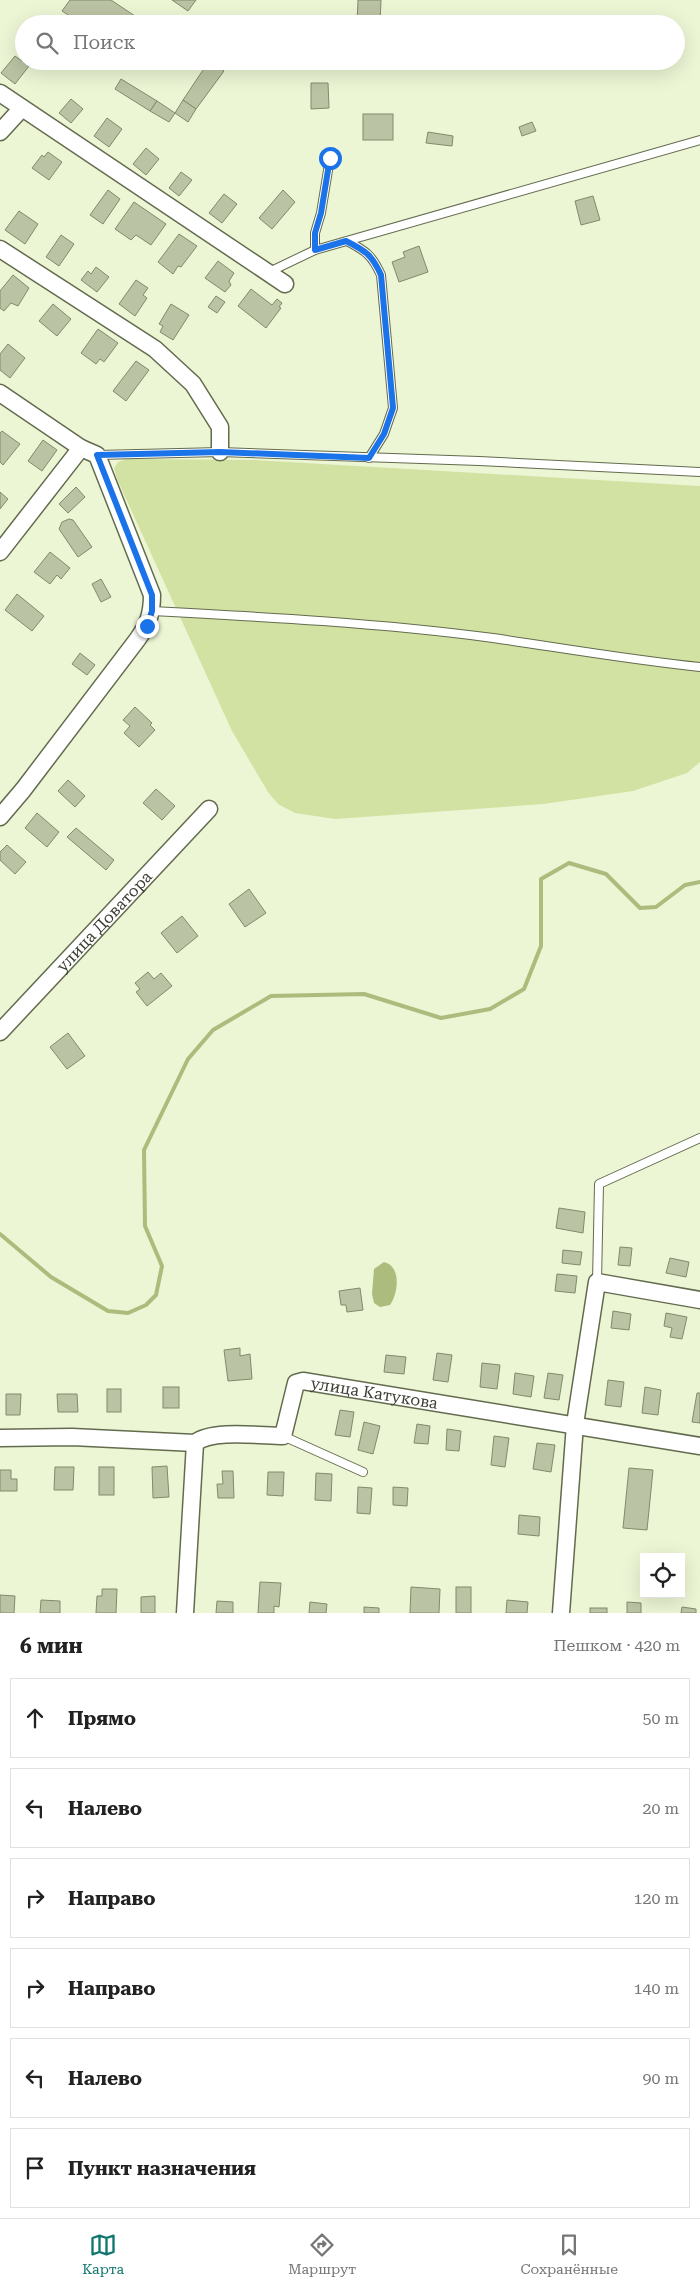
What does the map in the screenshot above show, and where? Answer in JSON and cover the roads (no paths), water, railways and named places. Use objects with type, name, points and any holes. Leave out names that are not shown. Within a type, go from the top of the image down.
[{"type":"street","points":[[0,94],[285,284]]},
{"type":"street","points":[[0,132],[22,108]]},
{"type":"street","points":[[0,250],[155,349],[193,384],[220,427],[220,452]]},
{"type":"street","points":[[0,393],[81,448],[97,455],[152,595],[152,611],[147,626],[23,790],[0,817]]},
{"type":"street","points":[[0,552],[81,448]]},
{"type":"street","name":"улица Доватора","points":[[0,1032],[209,809]]},
{"type":"street","points":[[561,1613],[575,1424],[597,1282],[700,1300]]},
{"type":"street","name":"улица Катукова","points":[[283,1436],[296,1383],[303,1381],[575,1424],[700,1446]]},
{"type":"street","points":[[185,1613],[196,1443],[202,1437],[217,1435],[283,1436]]},
{"type":"street","points":[[0,1438],[72,1437],[196,1443]]},
{"type":"lane","points":[[268,273],[315,250],[700,140]]},
{"type":"lane","points":[[315,250],[315,233],[321,213],[330,158]]},
{"type":"lane","points":[[346,241],[364,250],[374,259],[381,275],[393,408],[384,434],[369,458]]},
{"type":"lane","points":[[97,455],[220,452],[700,472]]},
{"type":"lane","points":[[152,611],[312,620],[473,636],[644,662],[700,667]]},
{"type":"lane","points":[[597,1282],[599,1184],[700,1138]]},
{"type":"lane","points":[[283,1436],[363,1472]]},
{"type":"waterway","points":[[0,1234],[51,1277],[108,1311],[128,1313],[146,1305],[156,1295],[162,1266],[145,1226],[144,1150],[188,1059],[213,1030],[271,996],[364,994],[441,1018],[490,1009],[524,989],[541,946],[541,879],[569,863],[606,874],[640,908],[656,907],[685,885],[700,882]]}]
